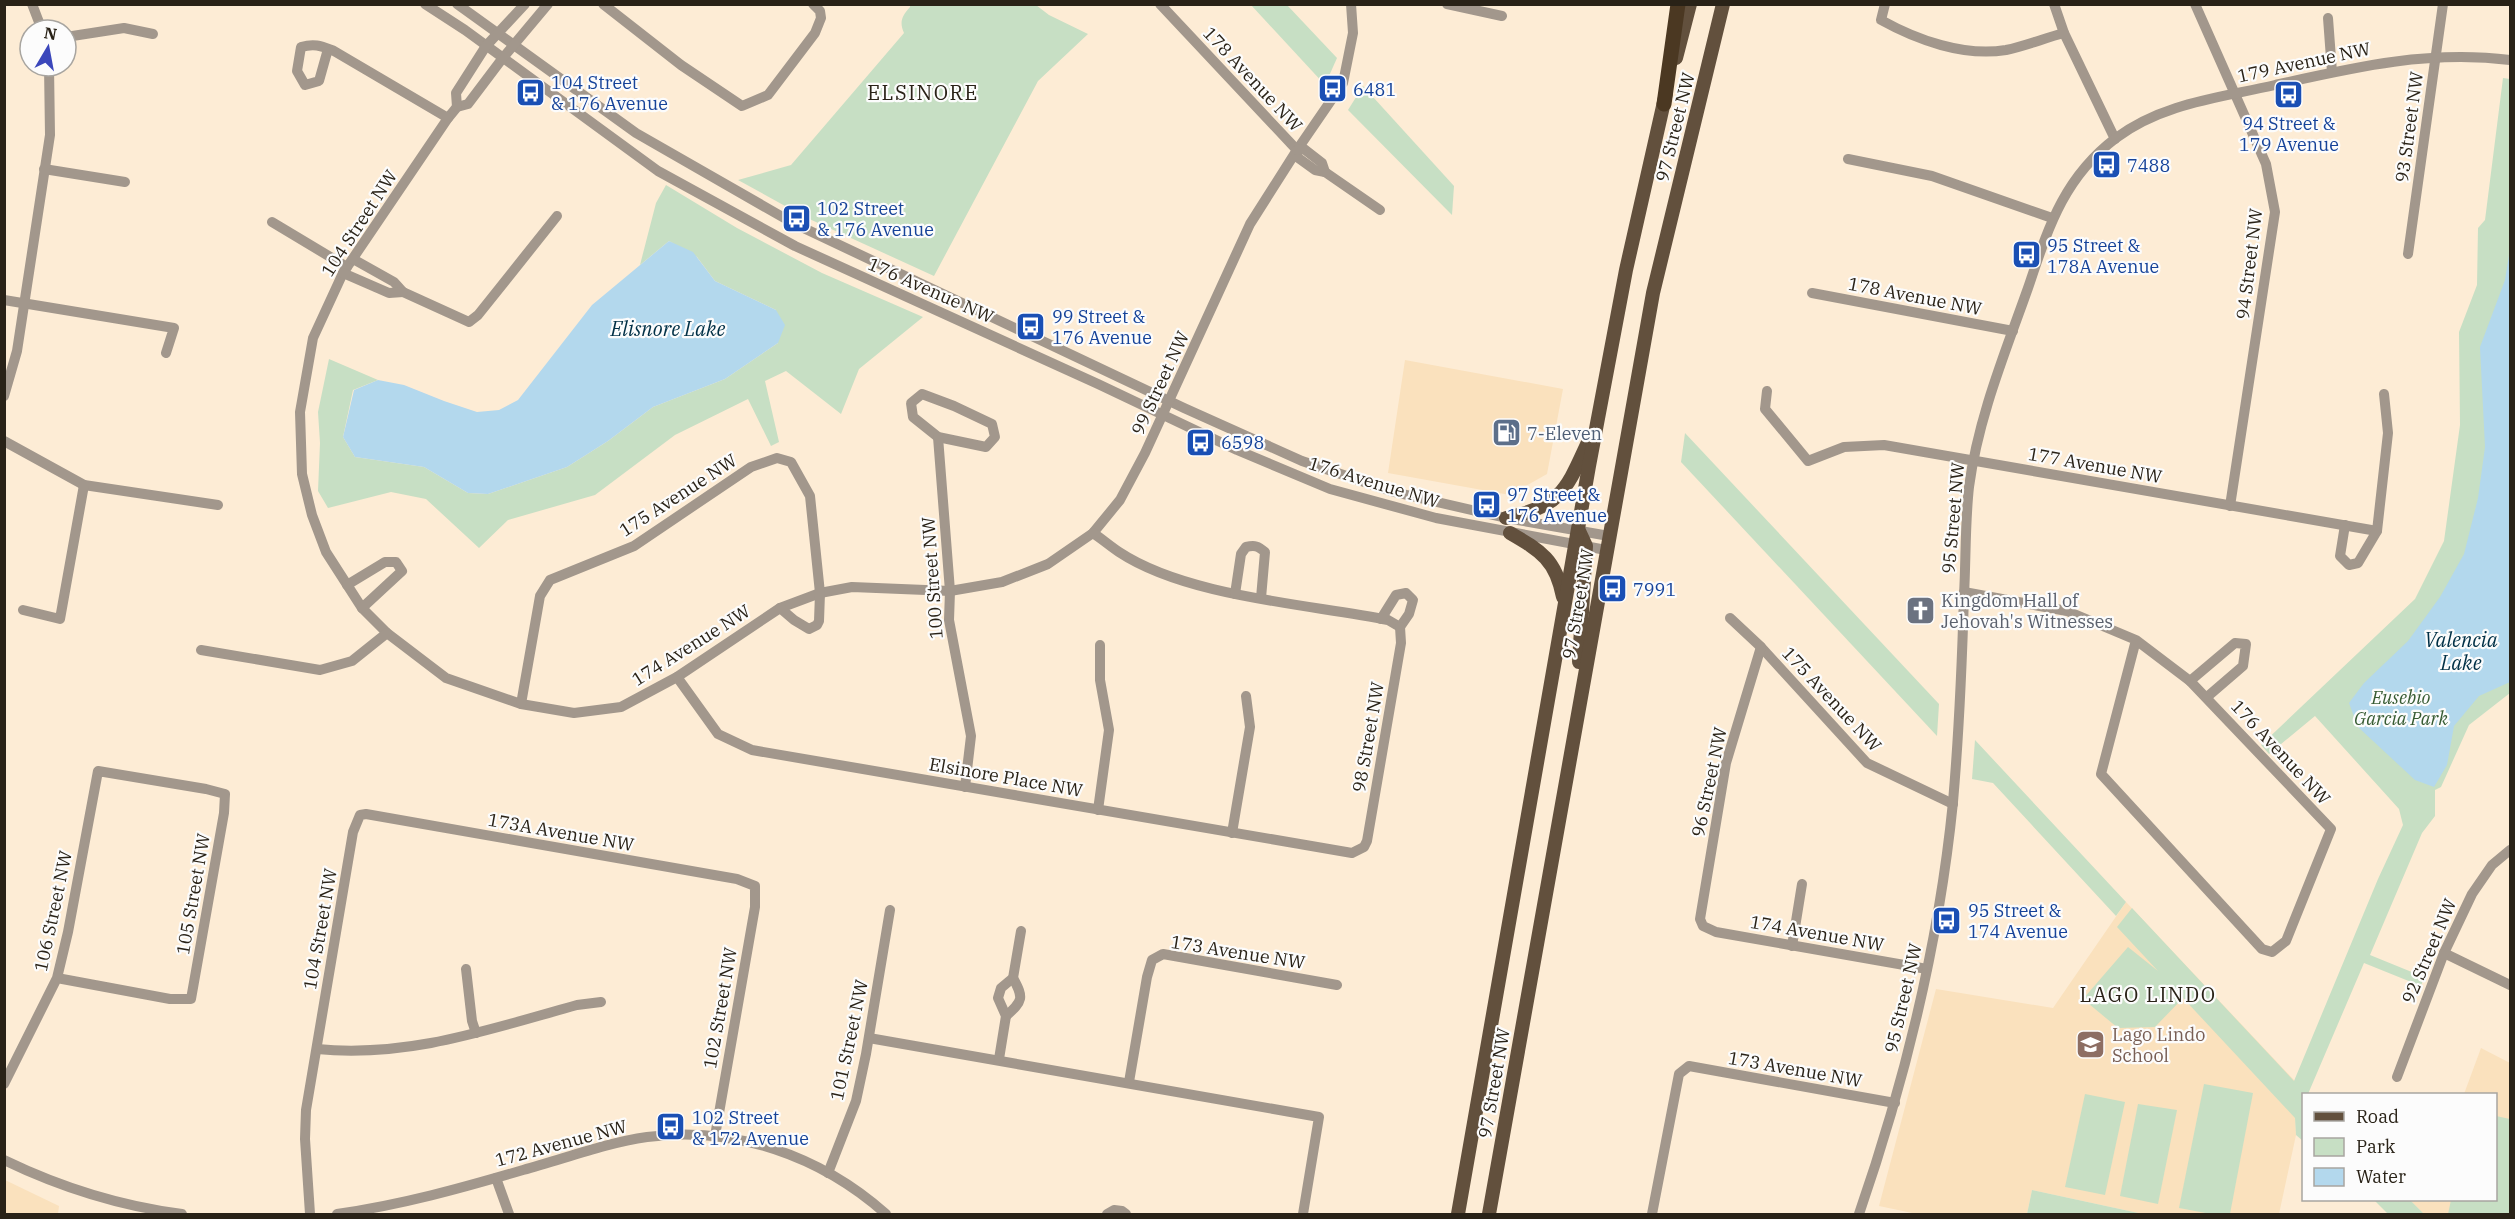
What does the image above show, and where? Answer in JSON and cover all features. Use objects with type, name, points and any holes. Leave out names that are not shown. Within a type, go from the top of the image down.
[{"type":"highway","points":[[1664,104],[1678,4]]},
{"type":"main road","name":"97 Street NW","points":[[1458,1215],[1564,605],[1580,541],[1598,420],[1626,270],[1664,104],[1690,4]]},
{"type":"main road","name":"97 Street NW","points":[[1489,1215],[1653,293],[1723,4]]},
{"type":"main road","points":[[1506,518],[1530,513],[1557,498],[1566,487],[1598,420]]},
{"type":"main road","points":[[1510,533],[1537,549],[1548,560],[1559,579],[1564,605]]},
{"type":"main road","points":[[1575,727],[1580,541]]},
{"type":"street","name":"176 Avenue NW","points":[[425,4],[658,171],[795,246],[1163,416],[1330,489],[1416,514],[1510,533],[1608,543]]},
{"type":"street","name":"176 Avenue NW","points":[[457,4],[636,133],[793,223],[1169,401],[1271,447],[1343,476],[1394,492],[1506,518],[1580,541],[1608,543]]},
{"type":"street","name":"104 Street NW","points":[[457,107],[456,93],[486,46],[525,4]]},
{"type":"street","name":"104 Street NW","points":[[302,474],[300,412],[313,338],[348,266],[448,118],[457,107],[468,104],[548,4]]},
{"type":"street","points":[[603,4],[681,65],[742,106],[768,95],[815,33],[821,18],[820,11],[813,4]]},
{"type":"street","name":"178 Avenue NW","points":[[1160,4],[1297,150]]},
{"type":"street","name":"99 Street NW","points":[[1002,582],[1048,564],[1093,533],[1120,500],[1163,416],[1250,224],[1343,83],[1353,33],[1351,4]]},
{"type":"street","points":[[1447,4],[1502,16]]},
{"type":"street","points":[[1885,4],[1881,20],[1907,35],[1970,51],[2005,50],[2064,33]]},
{"type":"street","points":[[2054,4],[2064,33],[2115,139]]},
{"type":"street","name":"94 Street NW","points":[[2195,4],[2266,164],[2275,212],[2230,506]]},
{"type":"street","name":"93 Street NW","points":[[2408,254],[2443,4]]},
{"type":"street","points":[[2328,18],[2332,72]]},
{"type":"street","points":[[78,35],[124,28],[153,34]]},
{"type":"street","points":[[328,49],[448,118]]},
{"type":"street","name":"179 Avenue NW","points":[[2115,139],[2158,113],[2191,102],[2332,72],[2393,60],[2436,56],[2511,60]]},
{"type":"street","points":[[4,396],[17,351],[50,135],[49,78]]},
{"type":"street","name":"95 Street NW","points":[[1859,1215],[1895,1104],[1934,938],[1953,804],[1966,517],[1974,459],[1988,405],[2052,218],[2067,190],[2082,171],[2115,139]]},
{"type":"street","points":[[1297,150],[1305,149],[1322,163],[1325,172],[1380,210]]},
{"type":"street","points":[[1848,159],[1932,176],[2052,218]]},
{"type":"street","points":[[44,169],[124,182]]},
{"type":"street","points":[[348,266],[394,282],[403,292],[469,322],[478,315],[557,216]]},
{"type":"street","points":[[272,222],[348,266],[389,293],[403,292]]},
{"type":"street","name":"178 Avenue NW","points":[[1812,294],[2013,331]]},
{"type":"street","points":[[4,300],[174,328],[166,353]]},
{"type":"street","name":"177 Avenue NW","points":[[1767,391],[1765,409],[1808,461],[1845,447],[1884,445],[2377,531]]},
{"type":"street","points":[[922,394],[992,424],[995,437],[986,447],[938,437],[913,417],[911,403],[922,394]]},
{"type":"street","points":[[2345,525],[2340,556],[2349,565],[2358,563],[2377,531],[2388,433],[2384,394]]},
{"type":"street","name":"100 Street NW","points":[[938,437],[950,591],[949,620],[971,736],[965,787]]},
{"type":"street","points":[[4,441],[84,485],[218,505]]},
{"type":"street","name":"175 Avenue NW","points":[[521,704],[540,596],[550,580],[634,546],[751,467],[777,458],[791,462],[810,496],[820,593]]},
{"type":"street","name":"174 Avenue NW","points":[[302,474],[312,515],[326,552],[362,608],[387,633],[446,678],[521,704],[574,713],[621,707],[677,677],[780,608],[820,593],[852,587],[950,591],[1002,582]]},
{"type":"street","points":[[23,610],[60,619],[84,485]]},
{"type":"street","points":[[1093,533],[1120,553],[1166,575],[1235,594],[1381,619],[1401,627],[1409,614],[1413,600],[1406,593],[1396,594],[1381,619]]},
{"type":"street","points":[[1235,594],[1241,554],[1246,547],[1254,545],[1265,552],[1261,598]]},
{"type":"street","points":[[346,585],[385,562],[396,562],[402,571],[362,608]]},
{"type":"street","name":"176 Avenue NW","points":[[1964,592],[2067,611],[2136,640],[2190,681],[2207,697],[2331,829],[2286,941],[2272,952],[2262,949],[2101,774],[2136,640]]},
{"type":"street","points":[[780,608],[801,625],[812,628],[819,621],[820,593]]},
{"type":"street","name":"175 Avenue NW","points":[[1730,618],[1761,647],[1866,763],[1953,804]]},
{"type":"street","name":"98 Street NW","points":[[1360,850],[1367,841],[1401,643],[1401,627]]},
{"type":"street","points":[[201,650],[320,670],[352,662],[387,633]]},
{"type":"street","name":"176 Avenue NW","points":[[2190,681],[2235,643],[2246,644],[2243,666],[2207,697]]},
{"type":"street","points":[[1098,810],[1109,730],[1100,680],[1100,645]]},
{"type":"street","name":"96 Street NW","points":[[1703,926],[1700,919],[1726,763],[1761,647]]},
{"type":"street","name":"Elsinore Place NW","points":[[677,677],[718,734],[752,750],[1342,853],[1360,850]]},
{"type":"street","points":[[1232,833],[1250,727],[1246,696]]},
{"type":"street","name":"105 Street NW","points":[[57,978],[170,999],[191,999],[224,813],[225,794],[98,771]]},
{"type":"street","name":"106 Street NW","points":[[4,1084],[57,978],[68,932],[98,771]]},
{"type":"street","name":"173A Avenue NW","points":[[360,815],[366,814],[737,879],[755,886]]},
{"type":"street","name":"104 Street NW","points":[[310,1215],[305,1122],[354,832],[360,815]]},
{"type":"street","name":"92 Street NW","points":[[2397,1077],[2444,953],[2472,894],[2492,865],[2511,850]]},
{"type":"street","points":[[1792,946],[1802,884]]},
{"type":"street","name":"102 Street NW","points":[[715,1136],[755,907],[755,886]]},
{"type":"street","name":"101 Street NW","points":[[828,1173],[856,1101],[890,910]]},
{"type":"street","name":"174 Avenue NW","points":[[1703,926],[1716,932],[1927,969]]},
{"type":"street","points":[[1006,1016],[1017,1006],[1021,997],[1013,978],[1021,931]]},
{"type":"street","points":[[2444,953],[2511,985]]},
{"type":"street","name":"173 Avenue NW","points":[[1129,1082],[1147,977],[1152,960],[1162,954],[1337,984]]},
{"type":"street","points":[[466,969],[472,1021],[476,1033]]},
{"type":"street","points":[[999,1059],[1006,1016],[998,998],[1001,988],[1013,978]]},
{"type":"street","points":[[317,1050],[393,1050],[433,1045],[577,1005],[602,1002]]},
{"type":"street","points":[[869,1038],[1320,1117],[1303,1215]]},
{"type":"street","name":"173 Avenue NW","points":[[1652,1215],[1679,1074],[1689,1066],[1895,1104]]},
{"type":"street","name":"172 Avenue NW","points":[[337,1215],[385,1207],[628,1141],[664,1136],[715,1136],[768,1147],[828,1173],[861,1194],[886,1215]]},
{"type":"street","points":[[4,1160],[82,1192],[136,1207],[182,1215]]},
{"type":"street","points":[[496,1178],[509,1215]]},
{"type":"street","points":[[1107,1215],[1111,1211],[1119,1210],[1126,1215]]},
{"type":"shaded area","points":[[1405,360],[1563,389],[1547,474],[1510,495],[1388,473]]},
{"type":"shaded area","name":"Lago Lindo School","points":[[2126,902],[2294,1080],[2296,1135],[2279,1214],[2143,1214],[2032,1190],[2027,1214],[1917,1214],[1879,1206],[1936,989],[2053,1008]]},
{"type":"shaded area","points":[[2481,1048],[2510,1063],[2510,1214],[2424,1214],[2411,1201],[2497,1201],[2497,1093],[2464,1093]]},
{"type":"shaded area","points":[[5,1180],[59,1206],[58,1214],[5,1214]]},
{"type":"green space","points":[[910,5],[1036,5],[1049,15],[1088,34],[1038,81],[934,276],[805,217],[738,180],[791,165],[904,33],[902,19]]},
{"type":"green space","points":[[1251,5],[1287,5],[1337,58],[1325,85]]},
{"type":"green space","name":"Eusebio Garcia Park","points":[[2503,78],[2510,79],[2510,693],[2469,725],[2441,787],[2435,790],[2435,816],[2422,833],[2370,955],[2424,977],[2421,986],[2364,963],[2308,1093],[2302,1093],[2302,1140],[2296,1135],[2295,1118],[2183,998],[2155,1027],[2118,1028],[2083,999],[2128,947],[2158,971],[2117,927],[2132,908],[2294,1081],[2378,879],[2403,825],[2399,809],[2315,716],[2269,754],[2261,745],[2415,599],[2444,541],[2460,425],[2459,332],[2477,285],[2478,228],[2485,220]]},
{"type":"green space","points":[[1363,86],[1454,186],[1452,215],[1348,110]]},
{"type":"green space","points":[[666,185],[737,228],[822,273],[923,317],[859,369],[841,414],[786,371],[765,381],[779,442],[771,446],[748,399],[675,435],[595,495],[508,520],[479,548],[426,499],[391,492],[328,508],[318,491],[320,443],[318,412],[329,359],[378,380],[353,390],[343,437],[355,457],[424,467],[468,493],[488,494],[567,467],[608,441],[653,407],[725,379],[778,343],[776,310],[715,281],[697,257],[669,241],[640,265],[656,203]]},
{"type":"green space","points":[[1685,433],[1939,704],[1937,736],[1681,462]]},
{"type":"green space","points":[[1975,740],[2126,902],[2116,916],[1993,783],[1972,779]]},
{"type":"green space","points":[[2204,1084],[2253,1093],[2230,1214],[2211,1214],[2179,1208]]},
{"type":"green space","points":[[2085,1094],[2125,1102],[2105,1195],[2065,1187]]},
{"type":"green space","points":[[2138,1104],[2177,1110],[2158,1204],[2120,1196]]},
{"type":"green space","points":[[2497,1116],[2510,1119],[2510,1214],[2448,1214],[2451,1201],[2497,1201]]},
{"type":"green space","points":[[2032,1190],[2143,1214],[2027,1214]]},
{"type":"green space","points":[[2375,1201],[2411,1201],[2424,1214],[2388,1214]]},
{"type":"water","name":"Elisnore Lake","points":[[669,241],[693,252],[715,281],[776,310],[785,325],[778,343],[725,379],[653,407],[608,441],[567,467],[488,494],[468,493],[424,467],[355,457],[343,437],[354,390],[378,380],[404,385],[477,412],[499,410],[518,400],[592,305]]},
{"type":"water","name":"Valencia Lake","points":[[2510,249],[2510,682],[2479,696],[2454,726],[2447,765],[2434,787],[2415,780],[2358,727],[2349,703],[2364,683],[2408,641],[2440,597],[2464,554],[2478,498],[2485,447],[2480,347],[2505,280]]},
{"type":"place","name":"6481","points":[[1332,89]]},
{"type":"place","name":"104 Street & 176 Avenue","points":[[530,92]]},
{"type":"place","name":"94 Street & 179 Avenue","points":[[2289,94]]},
{"type":"place","name":"7488","points":[[2106,165]]},
{"type":"place","name":"102 Street & 176 Avenue","points":[[796,218]]},
{"type":"place","name":"95 Street & 178A Avenue","points":[[2026,255]]},
{"type":"place","name":"99 Street & 176 Avenue","points":[[1031,326]]},
{"type":"place","name":"7-Eleven","points":[[1506,433]]},
{"type":"place","name":"6598","points":[[1200,442]]},
{"type":"place","name":"97 Street & 176 Avenue","points":[[1486,504]]},
{"type":"place","name":"7991","points":[[1612,589]]},
{"type":"place","name":"Kingdom Hall of Jehovah's Witnesses","points":[[1920,610]]},
{"type":"place","name":"95 Street & 174 Avenue","points":[[1947,920]]},
{"type":"place","name":"Lago Lindo School","points":[[2091,1044]]},
{"type":"place","name":"102 Street & 172 Avenue","points":[[671,1127]]},
{"type":"district","name":"ELSINORE","points":[[923,92]]},
{"type":"district","name":"LAGO LINDO","points":[[2148,994]]}]
